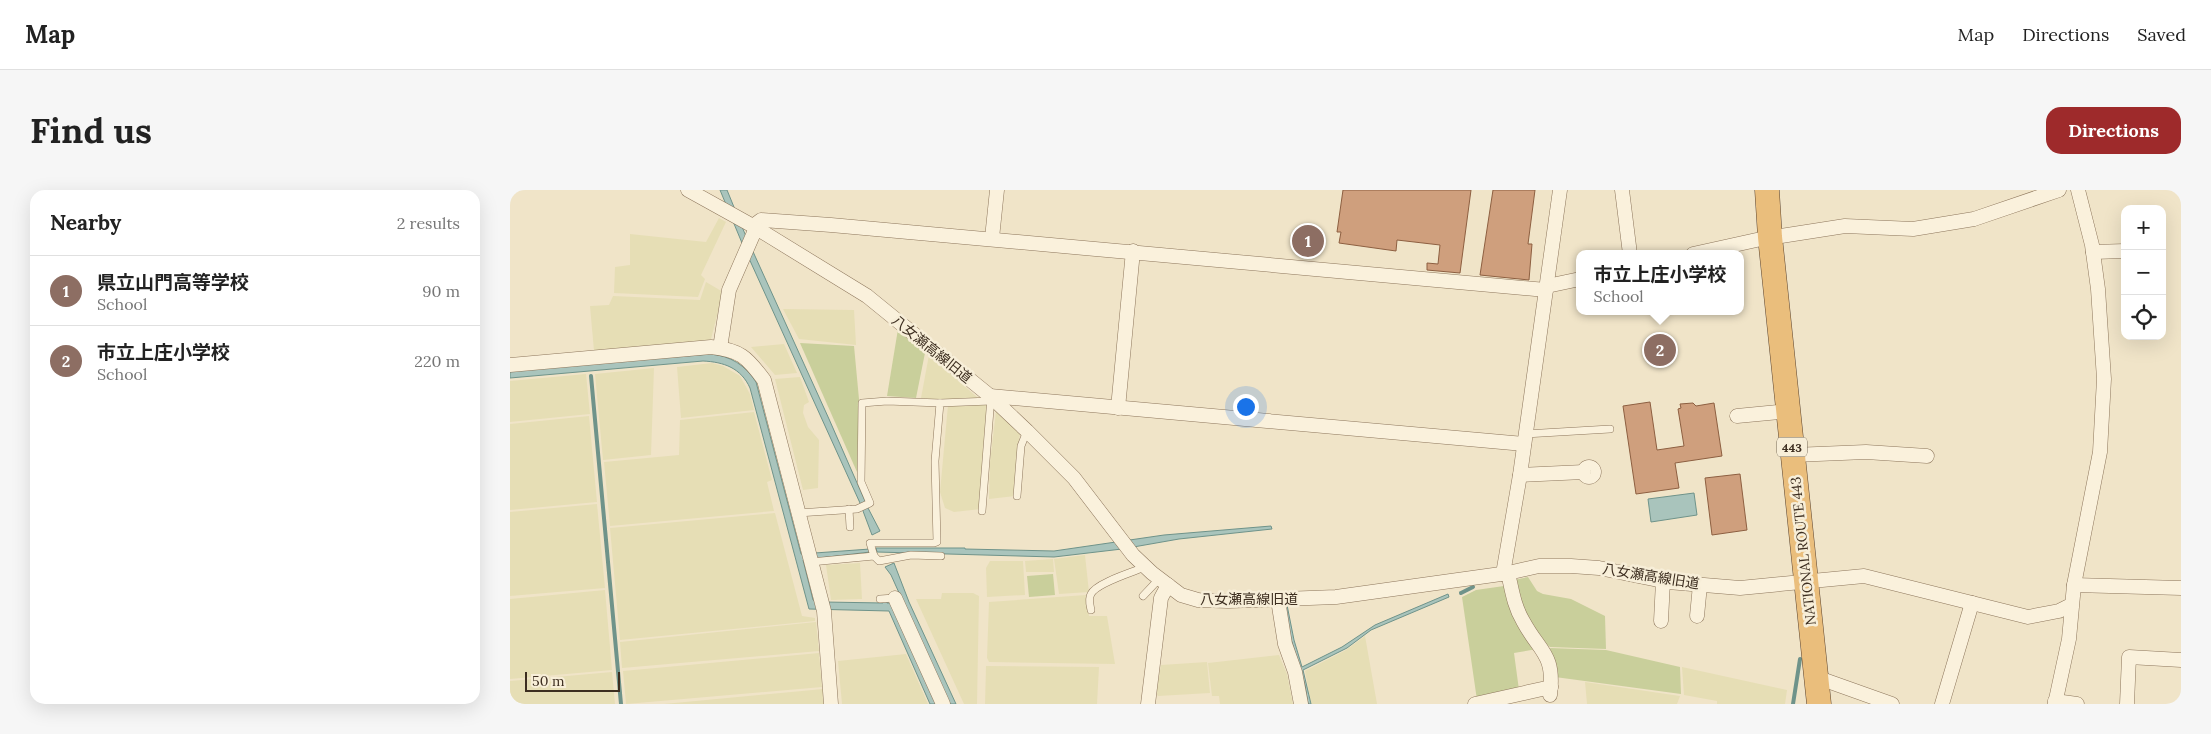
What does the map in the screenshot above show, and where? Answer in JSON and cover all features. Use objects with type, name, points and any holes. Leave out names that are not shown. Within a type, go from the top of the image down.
[{"type":"highway","name":"NATIONAL ROUTE 443","points":[[1767,190],[1776,236],[1789,411],[1818,704]]},
{"type":"street","name":"八女瀬高線旧道","points":[[688,190],[755,226],[867,296],[1027,430],[1074,478],[1145,568],[1181,595],[1198,600],[1278,600],[1336,597],[1506,573],[1539,566],[1571,566],[1599,568],[1663,581],[1740,588],[1806,580],[1864,576],[2028,618],[2059,611],[2071,605]]},
{"type":"street","points":[[992,238],[997,190]]},
{"type":"street","points":[[1474,704],[1551,691],[1550,663],[1545,652],[1523,623],[1514,604],[1506,573],[1560,190]]},
{"type":"street","points":[[1622,190],[1630,250]]},
{"type":"street","points":[[1711,250],[1776,236],[1845,226],[1913,228],[1974,219],[2059,190]]},
{"type":"street","points":[[2077,704],[2055,703],[2069,639],[2074,585],[2100,452],[2104,379],[2098,289],[2093,252],[2078,190]]},
{"type":"street","points":[[720,348],[729,290],[755,226],[762,220],[992,238],[1546,288],[1576,279]]},
{"type":"street","points":[[1118,408],[1133,251]]},
{"type":"street","points":[[2093,252],[2121,251]]},
{"type":"street","points":[[510,365],[720,348],[730,349],[749,361],[764,380],[824,611],[831,704]]},
{"type":"street","points":[[991,398],[1525,439]]},
{"type":"street","points":[[1737,416],[1789,411]]},
{"type":"street","points":[[1793,455],[1866,452],[1927,456]]},
{"type":"street","points":[[1520,475],[1584,472]]},
{"type":"street","points":[[1661,621],[1663,581]]},
{"type":"street","points":[[1148,704],[1163,582]]},
{"type":"street","points":[[1697,616],[1700,584]]},
{"type":"street","points":[[2074,585],[2181,588]]},
{"type":"street","points":[[895,598],[943,704]]},
{"type":"street","points":[[1278,600],[1284,644],[1294,672],[1302,704]]},
{"type":"street","points":[[1942,704],[1972,603]]},
{"type":"street","points":[[2127,704],[2129,657],[2181,660]]},
{"type":"street","points":[[1816,678],[1892,704]]},
{"type":"lane","points":[[798,513],[857,509],[870,502],[861,482],[862,403],[887,401],[940,403],[991,398],[982,511]]},
{"type":"lane","points":[[940,403],[935,461],[937,542],[934,544],[870,543],[874,556],[879,561],[911,555],[941,556]]},
{"type":"lane","points":[[1525,439],[1610,429]]},
{"type":"lane","points":[[1017,496],[1021,446],[1027,430]]},
{"type":"lane","points":[[849,509],[850,527]]},
{"type":"lane","points":[[811,562],[874,556]]},
{"type":"lane","points":[[1091,610],[1089,598],[1091,591],[1102,584],[1145,568]]},
{"type":"lane","points":[[1143,596],[1163,582]]},
{"type":"lane","points":[[880,599],[895,598]]},
{"type":"shaded area","points":[[719,218],[726,222],[701,275],[705,279],[698,297],[614,293],[615,267],[630,265],[630,234],[706,242]]},
{"type":"shaded area","points":[[706,282],[723,292],[711,339],[702,342],[594,351],[590,306],[609,305],[613,296],[700,300]]},
{"type":"shaded area","points":[[783,309],[854,310],[856,345],[799,339]]},
{"type":"shaded area","points":[[784,344],[797,373],[775,375],[751,347]]},
{"type":"shaded area","points":[[929,355],[978,398],[941,400],[921,398]]},
{"type":"shaded area","points":[[712,363],[723,366],[740,376],[750,394],[754,410],[681,418],[677,367]]},
{"type":"shaded area","points":[[654,368],[651,455],[603,460],[595,374]]},
{"type":"shaded area","points":[[586,374],[590,414],[510,422],[510,381]]},
{"type":"shaded area","points":[[800,377],[809,402],[804,405],[803,413],[808,427],[819,440],[818,488],[803,490],[775,379]]},
{"type":"shaded area","points":[[988,404],[981,509],[954,512],[945,508],[940,492],[948,405]]},
{"type":"shaded area","points":[[996,411],[1020,432],[1015,496],[989,499],[990,462]]},
{"type":"shaded area","points":[[754,412],[772,480],[767,482],[774,511],[610,526],[604,462],[679,455],[680,420]]},
{"type":"shaded area","points":[[589,416],[597,502],[510,510],[510,424]]},
{"type":"shaded area","points":[[597,504],[605,588],[510,596],[510,512]]},
{"type":"shaded area","points":[[775,513],[802,616],[815,618],[815,621],[620,640],[610,528]]},
{"type":"shaded area","points":[[1085,555],[1089,592],[1059,594],[1054,559]]},
{"type":"shaded area","points":[[1053,559],[1054,572],[1026,572],[1025,561]]},
{"type":"shaded area","points":[[990,561],[1023,561],[1025,595],[987,597],[986,568]]},
{"type":"shaded area","points":[[860,563],[862,599],[831,600],[826,565]]},
{"type":"shaded area","points":[[605,590],[612,670],[510,679],[510,599]]},
{"type":"shaded area","points":[[942,593],[973,593],[979,596],[977,704],[964,704],[916,599],[941,599]]},
{"type":"shaded area","points":[[1086,595],[1089,616],[1107,616],[1115,664],[989,662],[987,658],[989,602]]},
{"type":"shaded area","points":[[816,622],[819,651],[622,668],[620,642]]},
{"type":"shaded area","points":[[1365,636],[1377,704],[1311,704],[1305,671],[1346,650]]},
{"type":"shaded area","points":[[819,653],[822,687],[626,704],[623,671]]},
{"type":"shaded area","points":[[906,654],[928,704],[842,704],[838,661]]},
{"type":"shaded area","points":[[1279,655],[1287,674],[1293,704],[1220,704],[1219,696],[1212,696],[1208,663]]},
{"type":"shaded area","points":[[1207,662],[1210,693],[1158,696],[1156,693],[1161,665]]},
{"type":"shaded area","points":[[986,666],[1099,667],[1097,704],[985,704]]},
{"type":"shaded area","points":[[1682,667],[1787,690],[1785,704],[1717,704],[1717,701],[1684,695]]},
{"type":"shaded area","points":[[612,672],[615,704],[510,704],[510,681]]},
{"type":"shaded area","points":[[1585,682],[1680,696],[1677,704],[1587,704]]},
{"type":"shaded area","points":[[823,689],[824,704],[664,704]]},
{"type":"green space","points":[[898,329],[925,353],[916,398],[887,396]]},
{"type":"green space","points":[[800,343],[854,346],[859,399],[857,472]]},
{"type":"green space","points":[[1053,574],[1055,595],[1029,597],[1027,576]]},
{"type":"green space","points":[[1528,577],[1537,591],[1543,594],[1571,599],[1605,616],[1606,649],[1550,647],[1531,625],[1514,580]]},
{"type":"green space","points":[[1504,586],[1516,619],[1537,649],[1514,653],[1519,690],[1477,700],[1462,597],[1476,590]]},
{"type":"green space","points":[[1550,648],[1606,650],[1680,667],[1681,694],[1555,677],[1555,665]]},
{"type":"water","points":[[720,190],[727,190],[745,234],[880,531],[872,535],[860,503],[742,243]]},
{"type":"water","points":[[710,354],[737,362],[756,382],[801,554],[870,549],[870,552],[803,560],[813,600],[883,603],[883,601],[887,601],[887,603],[892,603],[938,704],[930,704],[889,611],[809,609],[750,388],[742,375],[737,371],[725,365],[703,361],[510,378],[510,370]]},
{"type":"water","points":[[1694,493],[1697,515],[1651,522],[1648,499]]},
{"type":"water","points":[[1271,526],[1272,529],[1179,539],[1122,549],[1054,557],[877,552],[876,548],[1054,551],[1164,535]]},
{"type":"water","points":[[894,563],[909,602],[956,704],[949,704],[891,575],[885,567]]},
{"type":"water","points":[[1448,594],[1449,597],[1371,630],[1347,648],[1303,670],[1311,704],[1308,704],[1305,685],[1291,639],[1285,605],[1287,605],[1302,667],[1342,647],[1375,625]]},
{"type":"building","points":[[1343,190],[1471,190],[1460,273],[1427,270],[1427,263],[1438,264],[1440,245],[1397,240],[1396,251],[1339,243],[1341,232],[1337,232]]},
{"type":"building","points":[[1493,190],[1535,190],[1528,244],[1532,244],[1529,280],[1480,275]]},
{"type":"building","points":[[1650,402],[1657,450],[1684,446],[1678,409],[1681,408],[1680,404],[1693,403],[1696,406],[1714,403],[1722,456],[1675,463],[1679,488],[1636,494],[1623,406]]},
{"type":"building","points":[[1740,474],[1747,530],[1712,535],[1705,478]]},
{"type":"waterway","points":[[591,376],[621,704]]},
{"type":"waterway","points":[[1461,593],[1473,587]]},
{"type":"waterway","points":[[1793,704],[1800,659]]},
{"type":"place","name":"県立山門高等学校","points":[[1308,241]]},
{"type":"place","name":"市立上庄小学校","points":[[1660,350]]}]
